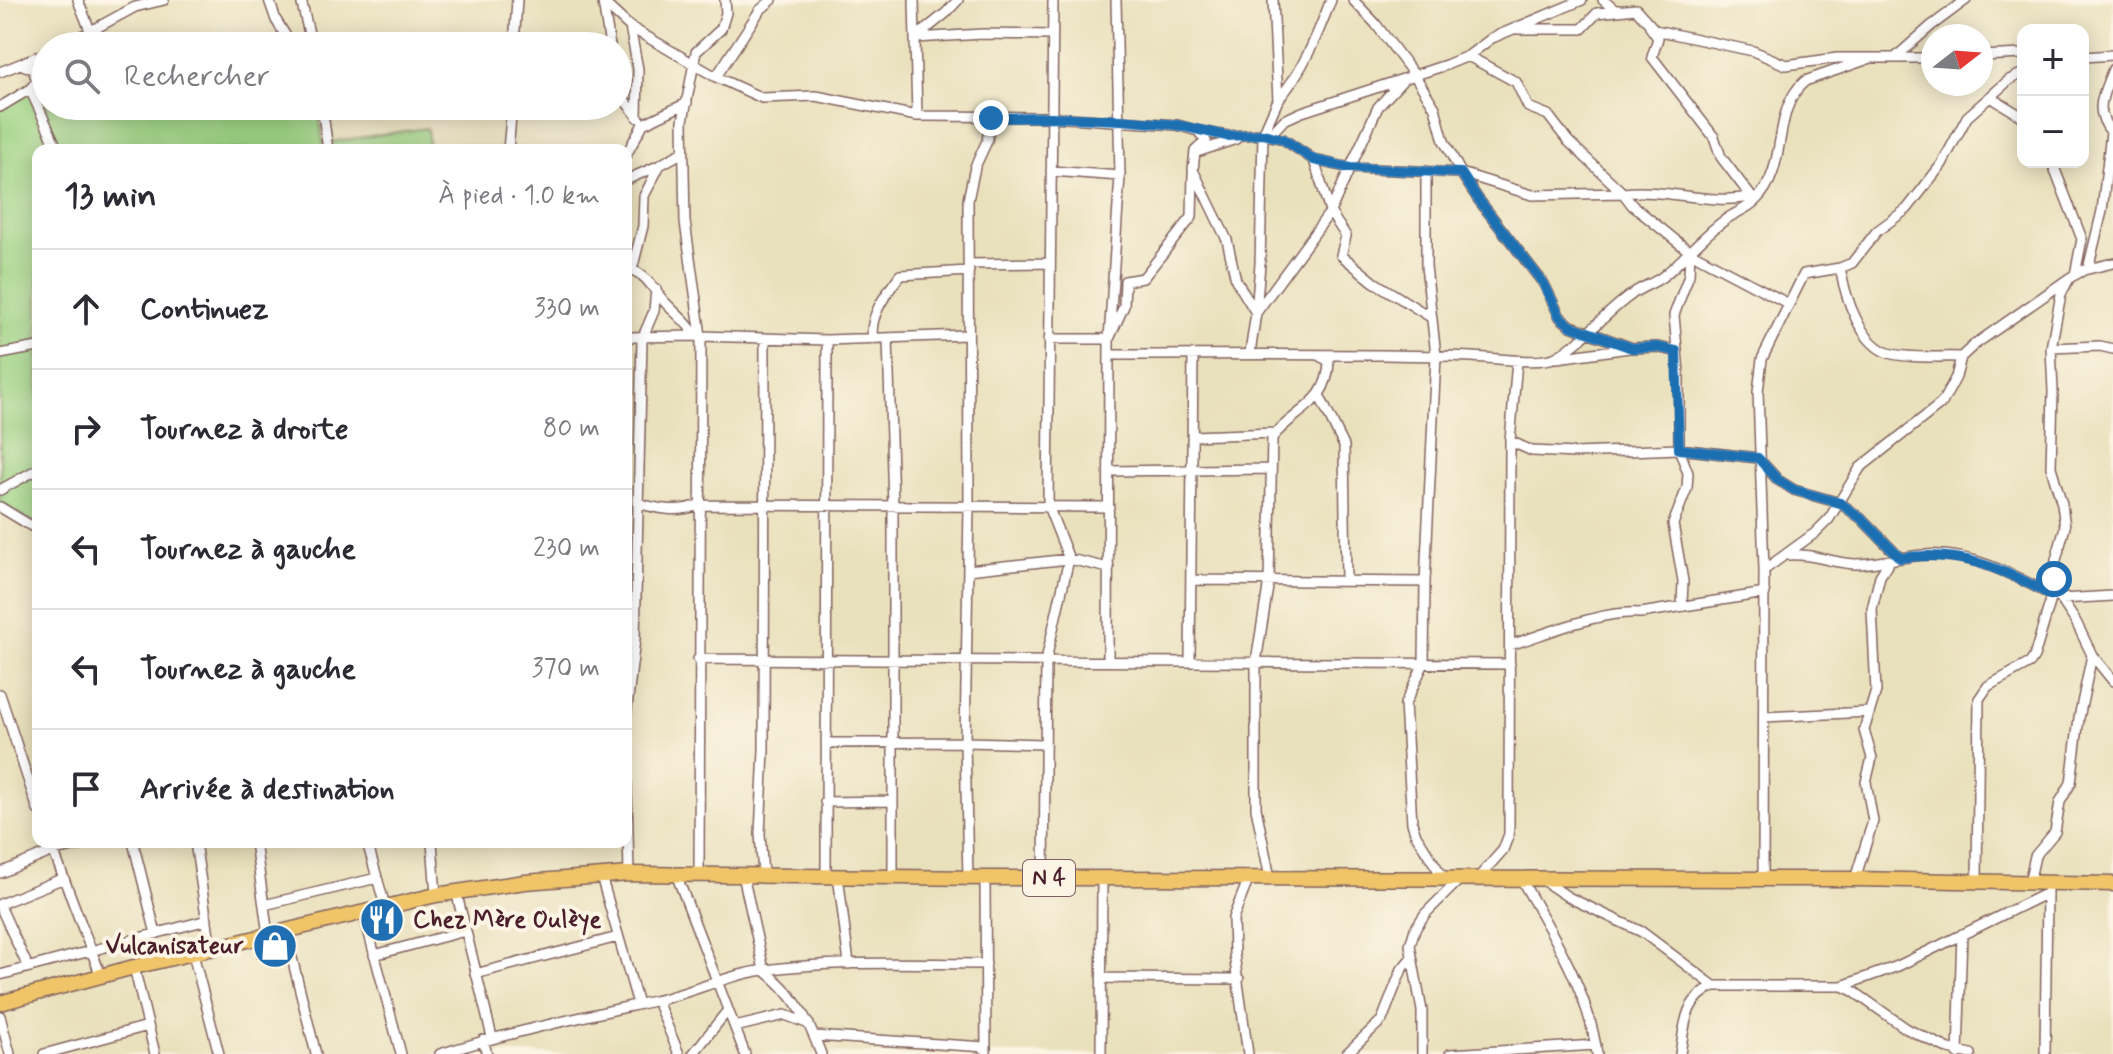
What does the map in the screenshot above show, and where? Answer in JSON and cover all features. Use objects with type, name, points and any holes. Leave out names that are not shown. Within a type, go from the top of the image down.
[{"type":"main road","name":"N 4","points":[[0,1003],[134,967],[436,895],[629,874],[968,878],[1855,879],[2029,883],[2047,888],[2111,880]]},
{"type":"street","points":[[78,0],[91,32]]},
{"type":"street","points":[[93,32],[136,4],[164,0]]},
{"type":"street","points":[[269,0],[283,32]]},
{"type":"street","points":[[301,0],[309,32]]},
{"type":"street","points":[[515,32],[517,0]]},
{"type":"street","points":[[699,876],[699,336],[685,227],[683,121],[693,64],[700,46],[721,29],[726,13],[725,0]]},
{"type":"street","points":[[716,77],[760,10],[772,0]]},
{"type":"street","points":[[914,0],[917,116]]},
{"type":"street","points":[[915,38],[958,0]]},
{"type":"street","points":[[1044,878],[1046,660],[1069,559],[1048,506],[1053,0]]},
{"type":"street","points":[[1108,661],[1109,339],[1121,120],[1116,0]]},
{"type":"street","points":[[1250,353],[1260,264],[1266,135],[1278,100],[1273,0]]},
{"type":"street","points":[[1278,100],[1293,84],[1317,37],[1331,0]]},
{"type":"street","points":[[1353,0],[1375,23],[1415,76],[1435,108],[1444,141],[1461,173],[1544,284],[1560,317],[1571,326],[1632,348]]},
{"type":"street","points":[[1266,135],[1284,120],[1302,112],[1468,56],[1492,38],[1582,0]]},
{"type":"street","points":[[1603,0],[1615,10],[1636,9]]},
{"type":"street","points":[[1897,56],[1966,0]]},
{"type":"street","points":[[603,1],[630,27],[716,77],[762,98],[816,96],[917,116],[1121,120],[1177,125],[1227,136],[1266,135],[1283,139],[1314,160],[1350,168],[1461,173],[1532,195],[1657,191],[1693,197],[1752,199]]},
{"type":"street","points":[[603,1],[608,32]]},
{"type":"street","points":[[1517,29],[1582,29],[1597,13],[1636,9]]},
{"type":"street","points":[[1636,9],[1655,30],[1753,51],[1786,65],[1837,58],[1921,57]]},
{"type":"street","points":[[1636,9],[1658,38],[1652,57],[1714,137],[1721,157],[1752,199]]},
{"type":"street","points":[[630,27],[631,32]]},
{"type":"street","points":[[915,38],[983,34],[1052,35]]},
{"type":"street","points":[[630,144],[640,120],[638,69],[632,38]]},
{"type":"street","points":[[1993,55],[2017,54]]},
{"type":"street","points":[[2089,57],[2113,55]]},
{"type":"street","points":[[1468,56],[1516,82],[1528,107],[1548,115],[1568,141],[1632,205],[1690,252],[1787,303]]},
{"type":"street","points":[[1554,359],[1630,295],[1663,277],[1724,220],[1765,188],[1775,169],[1786,109],[1797,88],[1805,81],[1871,58]]},
{"type":"street","points":[[0,72],[32,59]]},
{"type":"street","points":[[20,64],[32,69]]},
{"type":"street","points":[[2088,269],[2102,211],[2112,133],[2102,122],[2101,103],[2113,69]]},
{"type":"street","points":[[1763,880],[1765,593],[1758,458],[1758,392],[1762,359],[1804,274],[1852,263],[1877,231],[1907,209],[1942,164],[1967,117],[2017,76]]},
{"type":"street","points":[[1256,313],[1330,212],[1378,107],[1403,79]]},
{"type":"street","points":[[0,107],[32,87]]},
{"type":"street","points":[[30,89],[32,93]]},
{"type":"street","points":[[1992,98],[2017,113]]},
{"type":"street","points":[[640,120],[687,103]]},
{"type":"street","points":[[632,110],[640,120]]},
{"type":"street","points":[[968,878],[965,742],[969,506],[968,200],[991,118]]},
{"type":"street","points":[[44,120],[55,144]]},
{"type":"street","points":[[324,120],[327,144]]},
{"type":"street","points":[[509,144],[511,120]]},
{"type":"street","points":[[1109,339],[1124,306],[1125,281],[1143,278],[1192,217],[1195,151],[1206,141],[1198,131]]},
{"type":"street","points":[[1246,135],[1197,152],[1193,170],[1227,240],[1236,280],[1256,313]]},
{"type":"street","points":[[632,177],[683,152]]},
{"type":"street","points":[[1314,160],[1330,212],[1346,236],[1341,255],[1374,282],[1432,318]]},
{"type":"street","points":[[632,260],[643,226],[644,196],[660,165]]},
{"type":"street","points":[[1977,881],[1979,699],[1988,686],[2030,663],[2034,657],[2055,594],[2056,560],[2065,527],[2051,467],[2051,348],[2061,294],[2073,276],[2082,239],[2054,168]]},
{"type":"street","points":[[1051,171],[1120,176]]},
{"type":"street","points":[[1426,171],[1426,266],[1436,356],[1424,663],[1405,704],[1410,812],[1416,835],[1444,879]]},
{"type":"street","points":[[1682,606],[1683,581],[1673,524],[1687,488],[1688,473],[1679,449],[1674,315],[1689,275],[1690,252]]},
{"type":"street","points":[[873,339],[870,327],[873,317],[900,275],[1050,263]]},
{"type":"street","points":[[1764,570],[1815,533],[1840,503],[1860,468],[1942,403],[1956,377],[1961,357],[1974,345],[2073,276],[2113,263]]},
{"type":"street","points":[[1840,268],[1854,316],[1881,349],[1891,354],[1961,357]]},
{"type":"street","points":[[632,270],[648,278],[662,300],[699,336]]},
{"type":"street","points":[[632,549],[637,503],[642,339],[650,323],[656,289]]},
{"type":"street","points":[[632,338],[699,336],[827,340],[967,335]]},
{"type":"street","points":[[763,875],[760,834],[764,750],[765,338]]},
{"type":"street","points":[[888,339],[893,506],[893,877]]},
{"type":"street","points":[[1049,339],[1109,339]]},
{"type":"street","points":[[827,340],[825,802],[832,875],[849,964]]},
{"type":"street","points":[[2051,348],[2100,346],[2113,349]]},
{"type":"street","points":[[1109,355],[1250,353],[1436,356],[1517,361],[1632,348],[1656,347],[1676,351]]},
{"type":"street","points":[[0,354],[32,348]]},
{"type":"street","points":[[1190,661],[1193,355]]},
{"type":"street","points":[[1270,878],[1256,808],[1256,662],[1269,581],[1272,438],[1320,397],[1326,383],[1329,361],[1318,356]]},
{"type":"street","points":[[1477,879],[1503,850],[1509,834],[1510,441],[1517,361]]},
{"type":"street","points":[[1320,397],[1344,446],[1346,581]]},
{"type":"street","points":[[1192,436],[1276,433]]},
{"type":"street","points":[[1510,441],[1532,451],[1576,453],[1679,449],[1758,458],[1778,480],[1794,490],[1840,503],[1862,519],[1900,558]]},
{"type":"street","points":[[1109,471],[1270,469]]},
{"type":"street","points":[[0,490],[32,472]]},
{"type":"street","points":[[637,503],[663,510],[683,511],[699,505],[1109,507]]},
{"type":"street","points":[[0,507],[32,526]]},
{"type":"street","points":[[1788,555],[1813,555],[1847,563],[1949,555],[1994,566],[2055,594],[2113,596]]},
{"type":"street","points":[[968,570],[1069,559],[1109,568]]},
{"type":"street","points":[[1855,879],[1873,821],[1866,782],[1872,758],[1864,730],[1876,691],[1872,609],[1877,584],[1889,562]]},
{"type":"street","points":[[1191,580],[1425,582]]},
{"type":"street","points":[[1510,645],[1605,614],[1641,613],[1765,593]]},
{"type":"street","points":[[2055,594],[2092,655],[2113,681]]},
{"type":"street","points":[[2029,883],[2035,856],[2055,832],[2060,802],[2071,783],[2079,718],[2092,655]]},
{"type":"street","points":[[698,659],[1510,664]]},
{"type":"street","points":[[0,694],[3,718],[32,794]]},
{"type":"street","points":[[1764,717],[1869,712]]},
{"type":"street","points":[[826,743],[1045,744]]},
{"type":"street","points":[[825,802],[892,801]]},
{"type":"street","points":[[0,873],[47,848]]},
{"type":"street","points":[[52,848],[101,976]]},
{"type":"street","points":[[134,848],[156,934]]},
{"type":"street","points":[[196,848],[211,949]]},
{"type":"street","points":[[256,848],[268,935]]},
{"type":"street","points":[[369,848],[385,906]]},
{"type":"street","points":[[432,848],[436,895]]},
{"type":"street","points":[[628,848],[629,874]]},
{"type":"street","points":[[676,874],[745,1054]]},
{"type":"street","points":[[743,875],[764,970],[782,984],[799,1005],[821,1054]]},
{"type":"street","points":[[601,876],[638,1004]]},
{"type":"street","points":[[1101,1054],[1102,877]]},
{"type":"street","points":[[28,967],[0,905],[64,878]]},
{"type":"street","points":[[264,905],[377,878]]},
{"type":"street","points":[[814,1036],[986,1051],[985,878]]},
{"type":"street","points":[[1248,1054],[1234,954],[1233,918],[1249,878]]},
{"type":"street","points":[[1541,878],[1568,897],[1642,932],[1714,986]]},
{"type":"street","points":[[1422,1054],[1422,1011],[1410,945],[1415,929],[1425,914],[1460,879]]},
{"type":"street","points":[[1450,1054],[1596,1050],[1593,1027],[1557,940],[1521,879]]},
{"type":"street","points":[[1680,1054],[1691,1004],[1700,992],[1714,986],[1842,986],[1898,966],[2047,888],[2045,1054]]},
{"type":"street","points":[[456,891],[488,1039],[487,1054]]},
{"type":"street","points":[[363,911],[401,1054]]},
{"type":"street","points":[[0,975],[207,920]]},
{"type":"street","points":[[285,930],[316,1054]]},
{"type":"street","points":[[374,955],[465,931]]},
{"type":"street","points":[[1958,1052],[1962,934]]},
{"type":"street","points":[[475,974],[618,937]]},
{"type":"street","points":[[193,954],[219,1054]]},
{"type":"street","points":[[1346,1054],[1382,1020],[1402,969],[1411,958]]},
{"type":"street","points":[[440,1054],[488,1039],[657,1001],[717,980],[764,970],[849,964],[986,964]]},
{"type":"street","points":[[134,967],[155,1054]]},
{"type":"street","points":[[1102,978],[1239,979]]},
{"type":"street","points":[[1842,986],[1907,1029],[1958,1052],[1971,1054]]},
{"type":"street","points":[[657,1001],[679,1054]]},
{"type":"street","points":[[693,1054],[728,1010]]},
{"type":"street","points":[[735,1027],[785,1015],[809,1024]]},
{"type":"street","points":[[0,1016],[10,1054]]},
{"type":"street","points":[[44,1054],[148,1026]]},
{"type":"green space","points":[[32,88],[32,120],[320,120],[323,143],[427,128],[428,144],[32,144],[32,522],[0,504],[0,108]]},
{"type":"green space","points":[[632,386],[635,387],[632,456]]},
{"type":"place","name":"Chez Mère Oulèye","points":[[382,920]]},
{"type":"place","name":"Vulcanisateur","points":[[275,946]]},
{"type":"route","points":[[991,118],[1121,120],[1177,125],[1227,136],[1263,134],[1283,139],[1314,160],[1350,168],[1461,173],[1544,284],[1560,317],[1571,326],[1632,348],[1656,347],[1676,351],[1679,449],[1758,458],[1778,480],[1794,490],[1840,503],[1862,519],[1900,558],[1925,554],[1949,555],[1994,566],[2051,595],[2054,579]]}]
